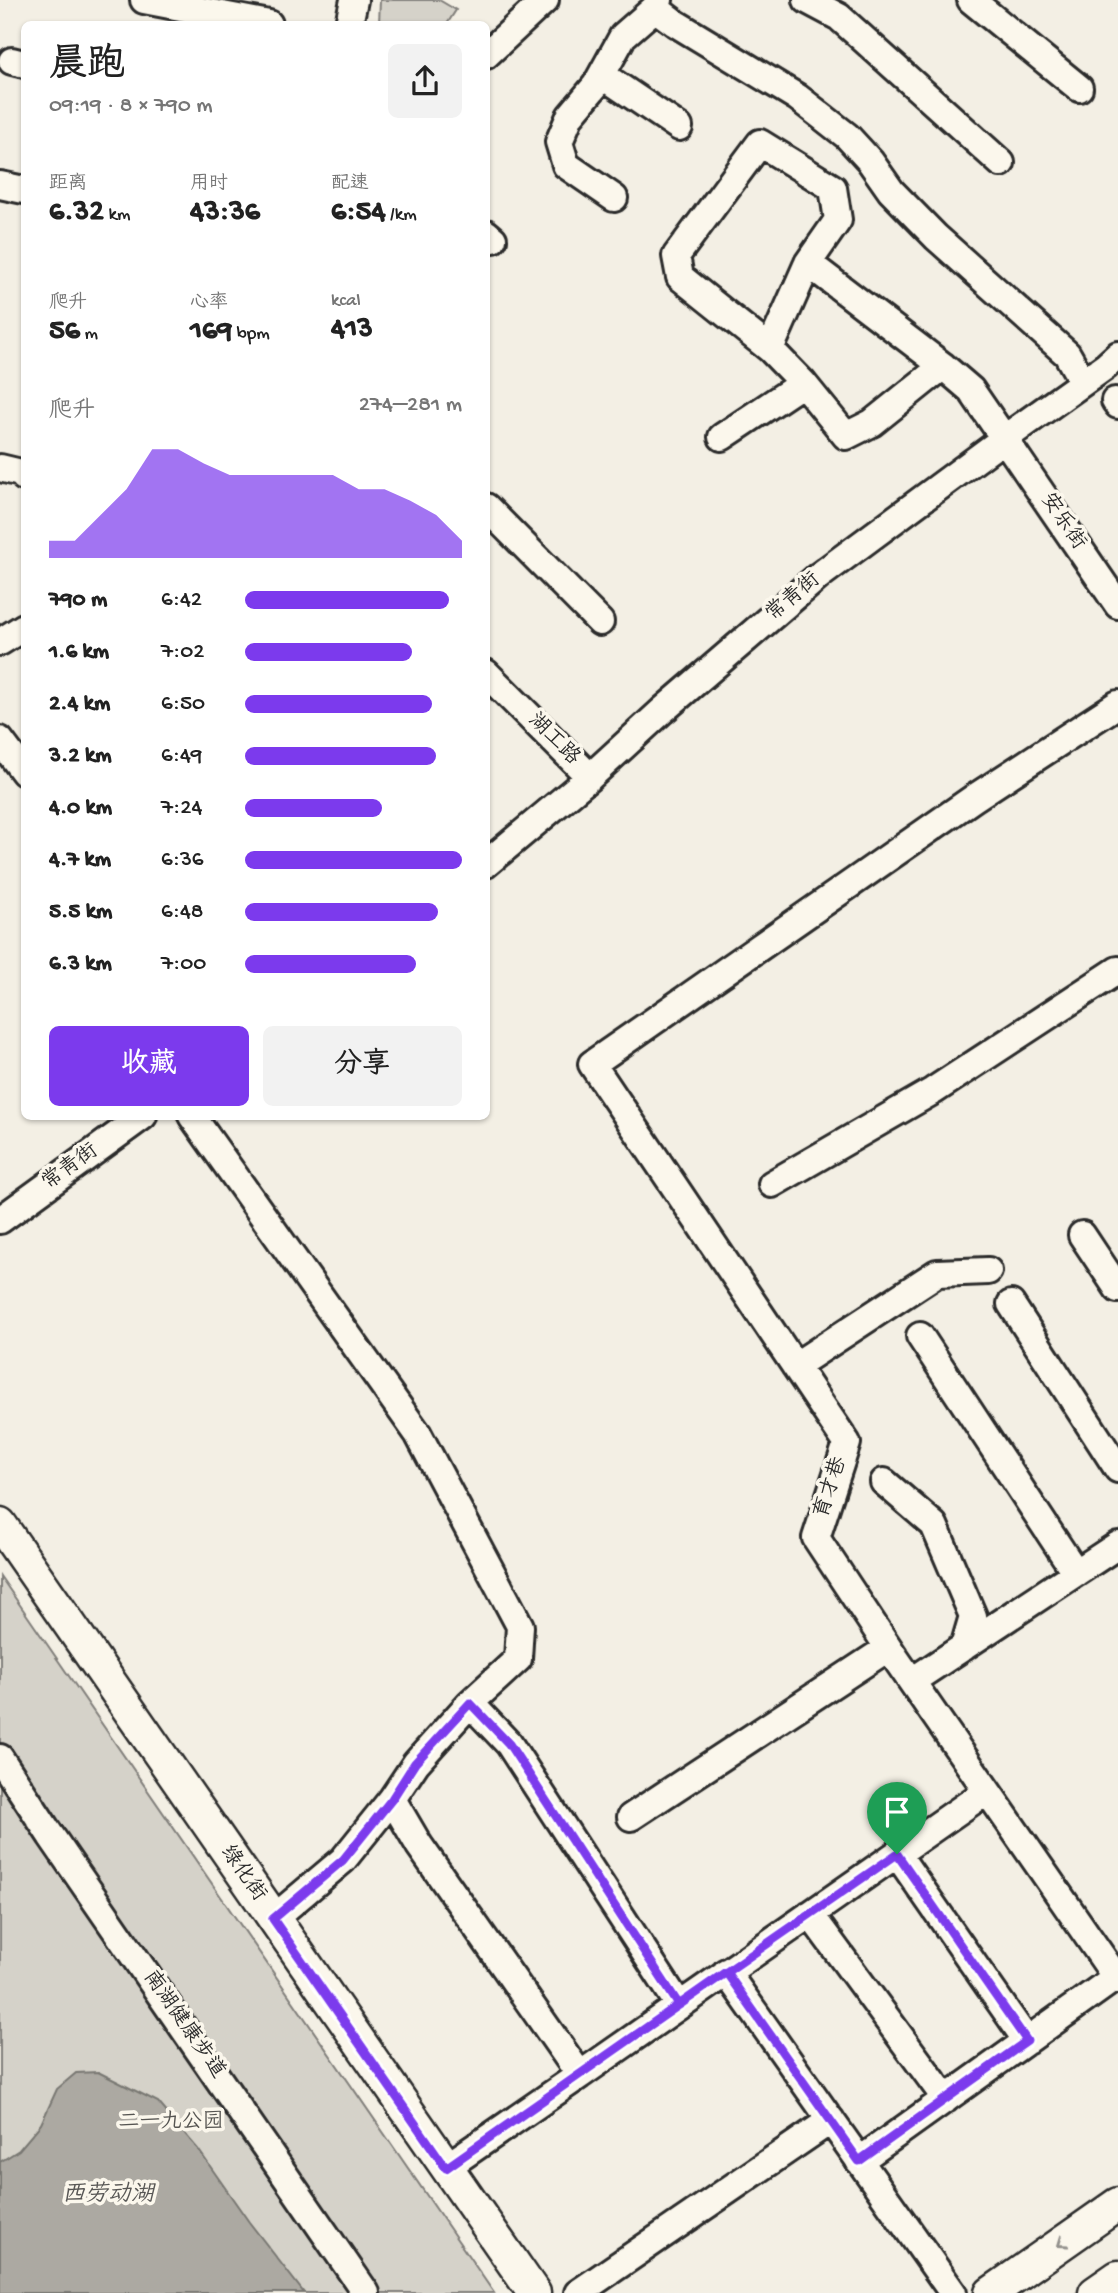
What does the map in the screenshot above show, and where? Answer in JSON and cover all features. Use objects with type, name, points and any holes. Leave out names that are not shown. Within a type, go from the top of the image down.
[{"type":"main road","name":"绿化街","points":[[0,1524],[534,2293]]},
{"type":"main road","points":[[991,2293],[1118,2204]]},
{"type":"main road","points":[[1095,2293],[1118,2277]]},
{"type":"street","points":[[350,21],[354,0]]},
{"type":"street","points":[[490,51],[545,0]]},
{"type":"street","points":[[807,0],[839,17],[1001,163]]},
{"type":"street","points":[[971,0],[1079,88]]},
{"type":"street","points":[[614,198],[566,165],[559,142],[570,116],[601,75],[623,36],[657,4],[676,23],[797,97],[847,136],[870,161],[891,191],[936,237],[1067,354],[1083,382]]},
{"type":"street","points":[[162,7],[250,21]]},
{"type":"street","points":[[601,75],[679,127]]},
{"type":"street","points":[[770,349],[808,263],[838,220],[833,188],[760,143],[676,256],[680,277],[770,349],[803,383],[846,436],[872,423],[943,366]]},
{"type":"street","points":[[0,185],[21,189]]},
{"type":"street","name":"安乐街","points":[[808,263],[971,390],[1118,605]]},
{"type":"street","name":"常青街","points":[[490,861],[590,777],[820,575],[1118,355]]},
{"type":"street","points":[[722,437],[803,383]]},
{"type":"street","points":[[0,468],[21,473]]},
{"type":"street","points":[[490,511],[600,622]]},
{"type":"street","points":[[0,642],[21,629]]},
{"type":"street","name":"湖工路","points":[[490,677],[590,777]]},
{"type":"street","name":"育才巷","points":[[1117,1979],[888,1648],[816,1538],[847,1443],[592,1064],[974,798],[1118,704]]},
{"type":"street","points":[[0,740],[21,768]]},
{"type":"street","points":[[772,1184],[933,1091],[1118,970]]},
{"type":"street","name":"常青街","points":[[0,1220],[138,1120]]},
{"type":"street","points":[[195,1120],[418,1434],[520,1626],[518,1659],[470,1703],[415,1763],[392,1799],[343,1860],[273,1919]]},
{"type":"street","points":[[1082,1235],[1118,1289]]},
{"type":"street","points":[[795,1366],[937,1273],[988,1271]]},
{"type":"street","points":[[1011,1304],[1118,1469]]},
{"type":"street","points":[[920,1336],[1076,1573]]},
{"type":"street","points":[[884,1482],[934,1525],[973,1616],[964,1647]]},
{"type":"street","points":[[912,1681],[1118,1545]]},
{"type":"street","points":[[631,1817],[888,1648]]},
{"type":"street","points":[[470,1703],[509,1744],[679,2005]]},
{"type":"street","name":"南湖健康步道","points":[[0,1758],[366,2293]]},
{"type":"street","points":[[446,2168],[987,1791]]},
{"type":"street","points":[[392,1799],[419,1845],[580,2075]]},
{"type":"street","points":[[897,1854],[1027,2041]]},
{"type":"street","points":[[810,1914],[946,2099]]},
{"type":"street","points":[[726,1972],[953,2293]]},
{"type":"street","points":[[859,2161],[1117,1979]]},
{"type":"street","points":[[578,2293],[831,2120]]},
{"type":"green space","points":[[380,0],[439,0],[456,10],[449,21],[379,21]]},
{"type":"green space","name":"二一九公园","points":[[0,1576],[494,2293],[0,2293]]},
{"type":"water","name":"西劳动湖","points":[[98,2072],[158,2102],[198,2149],[249,2222],[304,2293],[0,2293],[0,2162],[19,2150],[41,2124],[57,2089],[76,2073]]},
{"type":"route","points":[[897,1854],[726,1972],[679,2005],[509,1744],[470,1703],[415,1763],[392,1799],[343,1860],[273,1919],[446,2168],[537,2105],[726,1972],[859,2161],[1027,2041],[897,1854]]}]
